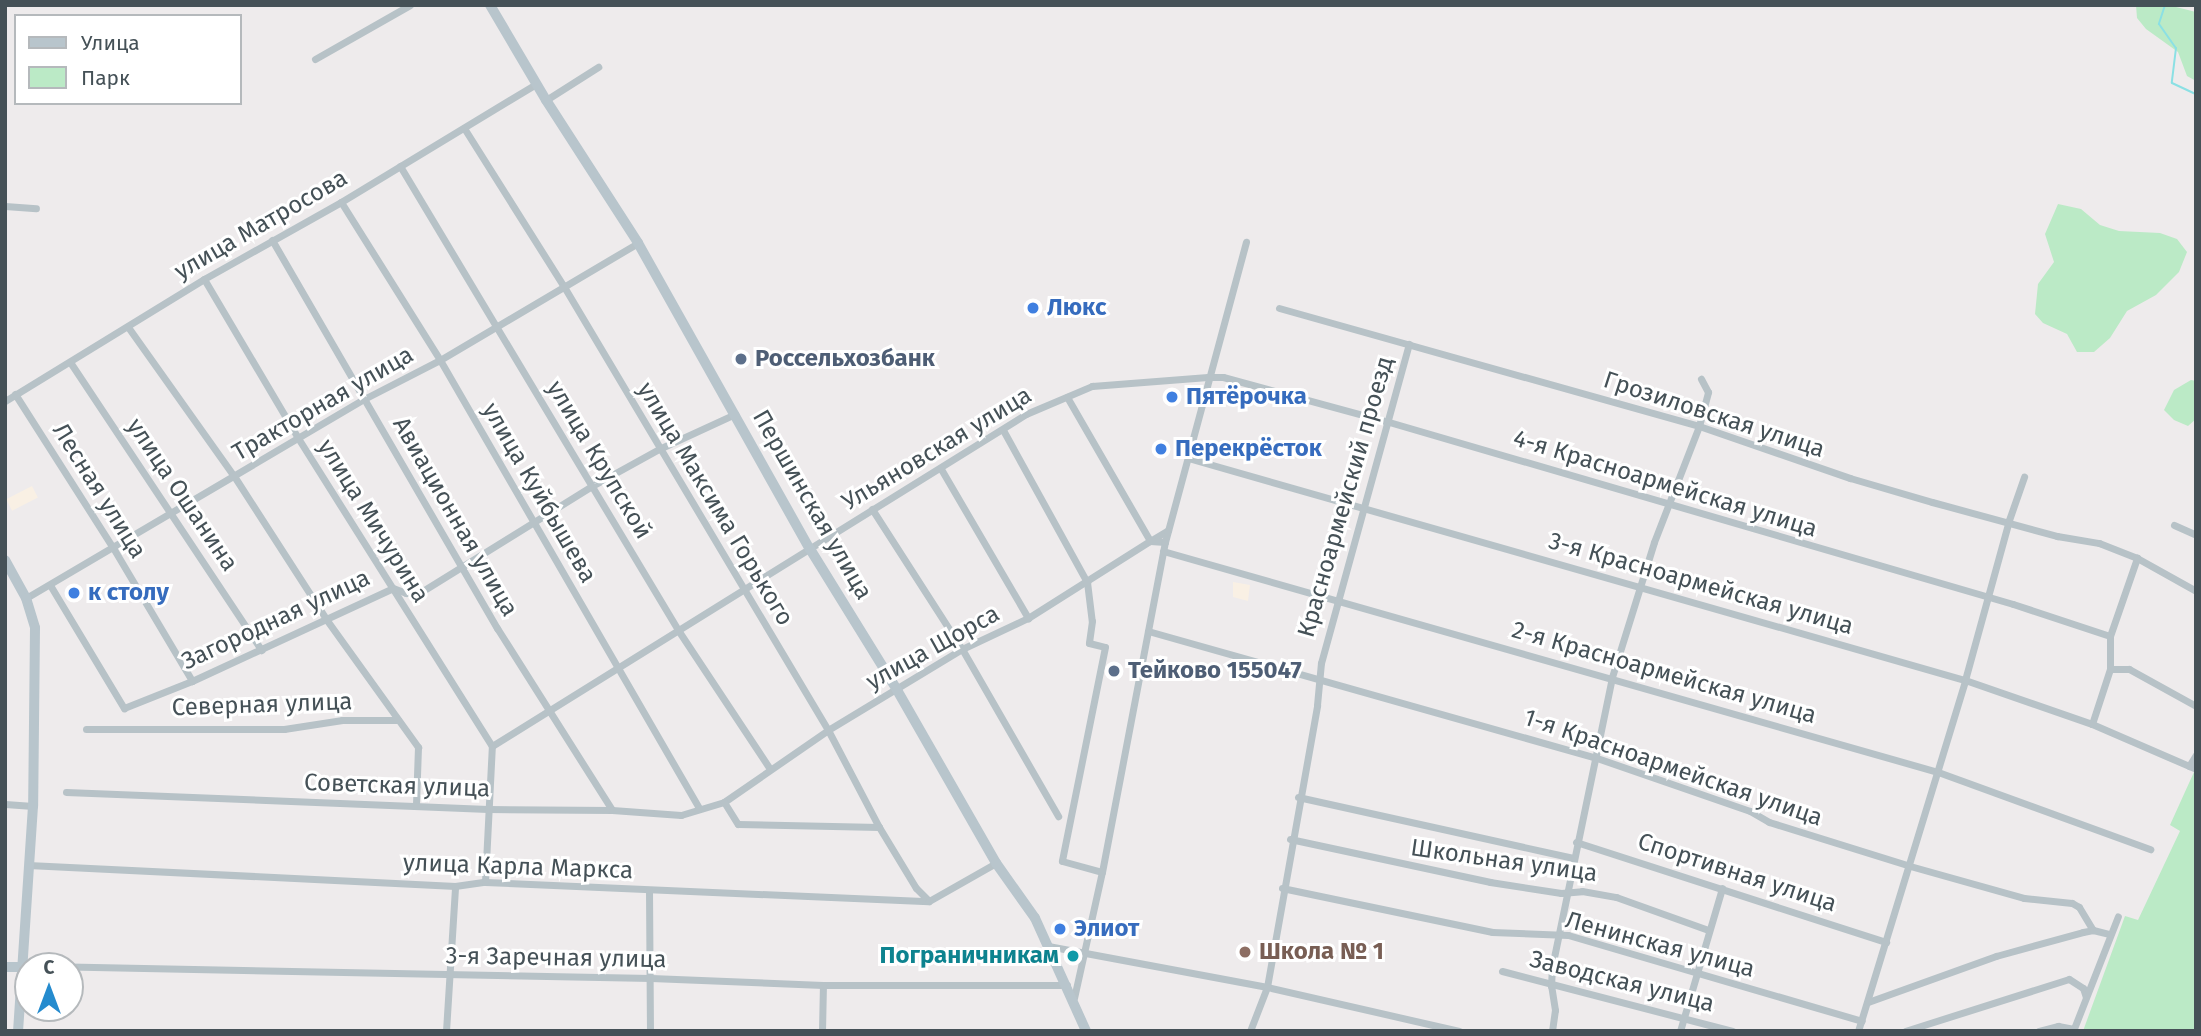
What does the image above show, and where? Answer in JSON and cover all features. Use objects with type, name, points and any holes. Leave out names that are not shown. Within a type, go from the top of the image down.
[{"type":"street","points":[[315,59],[410,5]]},
{"type":"street","name":"Першинская улица","points":[[490,5],[536,84],[638,243],[810,550],[897,690],[996,863],[1035,918],[1074,998],[1086,1031]]},
{"type":"street","points":[[546,100],[598,67]]},
{"type":"street","name":"улица Матросова","points":[[5,401],[204,279],[341,202],[536,84]]},
{"type":"street","name":"улица Максима Горького","points":[[464,128],[564,285],[742,590],[828,730],[879,827],[916,888],[929,901]]},
{"type":"street","name":"улица Крупской","points":[[400,166],[678,630],[770,769]]},
{"type":"street","name":"улица Куйбышева","points":[[341,202],[440,360],[699,808]]},
{"type":"street","points":[[5,206],[36,208]]},
{"type":"street","name":"Авиационная улица","points":[[272,240],[461,566],[547,709],[612,810]]},
{"type":"street","points":[[1074,998],[1102,872],[1165,542],[1246,242]]},
{"type":"street","name":"Тракторная улица","points":[[26,598],[364,399],[440,360],[638,243]]},
{"type":"street","name":"улица Мичурина","points":[[204,279],[298,438],[492,746]]},
{"type":"street","name":"Грозиловская улица","points":[[1279,308],[1699,426],[1850,478],[2009,520],[2057,536],[2099,543],[2137,558],[2196,591]]},
{"type":"street","points":[[128,327],[234,476],[326,619],[418,747],[416,805]]},
{"type":"street","name":"Красноармейский проезд","points":[[1250,1031],[1266,987],[1290,839],[1335,601],[1365,510],[1409,344]]},
{"type":"street","name":"улица Ошанина","points":[[70,362],[172,511],[261,650]]},
{"type":"street","name":"Ульяновская улица","points":[[492,746],[547,709],[810,550],[1026,414],[1092,386],[1208,377]]},
{"type":"street","name":"4-я Красноармейская улица","points":[[1208,377],[1223,377],[1389,422],[2110,636]]},
{"type":"street","points":[[1552,1031],[1555,1010],[1551,986],[1558,936],[1612,677],[1667,505],[1699,426],[1708,391],[1701,379]]},
{"type":"street","name":"Лесная улица","points":[[15,394],[114,548],[192,681]]},
{"type":"street","points":[[1066,397],[1150,541],[1165,542]]},
{"type":"street","name":"Загородная улица","points":[[50,585],[124,708],[192,681],[393,588],[406,593],[421,592],[592,486],[659,449],[735,414]]},
{"type":"street","points":[[1003,430],[1087,582],[1092,621],[1089,643],[1105,647],[1062,861],[1102,872]]},
{"type":"street","name":"3-я Красноармейская улица","points":[[1188,458],[1965,680],[2092,724],[2193,768]]},
{"type":"street","points":[[941,469],[1028,618]]},
{"type":"street","points":[[1858,1031],[1910,866],[2009,520],[2024,477]]},
{"type":"street","points":[[872,509],[962,649],[1058,816]]},
{"type":"street","points":[[2174,525],[2196,535]]},
{"type":"street","name":"улица Щорса","points":[[724,802],[828,730],[962,649],[1028,618],[1168,529]]},
{"type":"street","name":"2-я Красноармейская улица","points":[[1163,551],[1938,772],[2150,849]]},
{"type":"street","points":[[2092,724],[2110,669],[2110,636],[2137,558]]},
{"type":"street","points":[[5,560],[26,598],[35,628],[33,806],[28,865],[26,952]]},
{"type":"street","name":"1-я Красноармейская улица","points":[[1148,631],[1594,757],[1750,811],[1769,822],[1910,866],[2024,898],[2072,903],[2079,907],[2092,930]]},
{"type":"street","points":[[2110,669],[2129,669],[2196,706]]},
{"type":"street","name":"Северная улица","points":[[86,729],[284,729],[342,720],[398,720]]},
{"type":"street","points":[[485,882],[492,746]]},
{"type":"street","points":[[2193,768],[2196,755]]},
{"type":"street","name":"Советская улица","points":[[66,792],[488,809],[612,810],[681,815],[724,802]]},
{"type":"street","points":[[1298,797],[1573,858]]},
{"type":"street","points":[[724,802],[737,824],[879,827]]},
{"type":"street","points":[[5,804],[33,806]]},
{"type":"street","name":"Школьная улица","points":[[1290,839],[1391,863],[1567,892],[1582,891],[1616,897],[1708,930]]},
{"type":"street","name":"Спортивная улица","points":[[1576,842],[1886,942]]},
{"type":"street","points":[[929,901],[996,863]]},
{"type":"street","name":"улица Карла Маркса","points":[[28,865],[456,886],[485,882],[929,901]]},
{"type":"street","points":[[446,1031],[456,886]]},
{"type":"street","name":"Ленинская улица","points":[[1282,888],[1467,928],[1568,935],[1862,1021]]},
{"type":"street","points":[[1680,1031],[1695,972],[1722,888]]},
{"type":"street","points":[[649,890],[650,1031]]},
{"type":"street","points":[[2039,1031],[2058,1026],[2073,1030],[2118,916]]},
{"type":"street","points":[[1867,1002],[1996,956],[2092,930],[2109,934]]},
{"type":"street","points":[[1048,946],[1266,987],[1459,1031]]},
{"type":"street","name":"3-я Заречная улица","points":[[84,967],[650,978],[823,985],[1067,985]]},
{"type":"street","name":"Заводская улица","points":[[1502,971],[1551,986],[1683,1016],[1732,1031]]},
{"type":"street","points":[[1905,1031],[2068,979],[2077,982],[2086,997]]},
{"type":"street","points":[[822,1031],[823,985]]},
{"type":"shaded area","points":[[32,486],[38,498],[12,511],[6,499]]},
{"type":"shaded area","points":[[1233,582],[1250,585],[1248,601],[1233,597]]},
{"type":"green space","points":[[2136,5],[2168,5],[2196,12],[2196,81],[2187,76],[2178,52],[2146,29],[2137,18]]},
{"type":"green space","points":[[2058,204],[2081,209],[2100,225],[2119,231],[2160,233],[2177,239],[2187,252],[2179,272],[2156,295],[2127,311],[2110,338],[2094,352],[2077,352],[2067,334],[2043,323],[2035,314],[2038,284],[2054,262],[2045,234]]},
{"type":"green space","points":[[2191,380],[2196,381],[2196,419],[2188,426],[2174,420],[2164,410],[2174,390]]},
{"type":"green space","points":[[2194,772],[2196,1027],[2194,1031],[2083,1031],[2125,916],[2138,920],[2180,831],[2170,825]]},
{"type":"waterway","points":[[2165,5],[2159,24],[2176,48],[2172,83],[2196,94]]},
{"type":"place","name":"Люкс","points":[[1033,308]]},
{"type":"place","name":"Россельхозбанк","points":[[741,359]]},
{"type":"place","name":"Пятёрочка","points":[[1172,397]]},
{"type":"place","name":"Перекрёсток","points":[[1161,449]]},
{"type":"place","name":"к столу","points":[[74,593]]},
{"type":"place","name":"Тейково 155047","points":[[1114,671]]},
{"type":"place","name":"Элиот","points":[[1060,929]]},
{"type":"place","name":"Школа № 1","points":[[1245,952]]},
{"type":"place","name":"Пограничникам","points":[[1073,956]]}]
